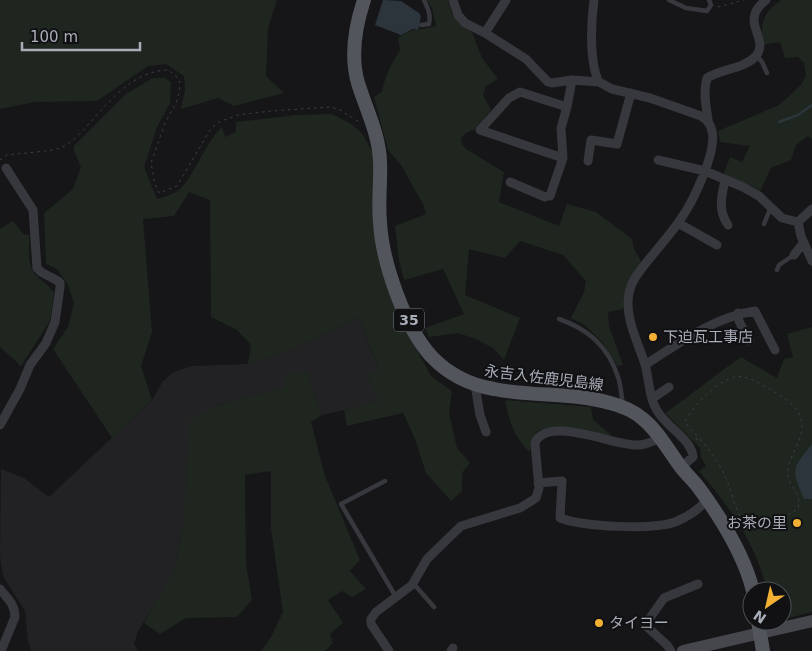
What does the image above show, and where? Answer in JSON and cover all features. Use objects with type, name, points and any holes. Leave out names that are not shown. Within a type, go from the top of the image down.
[{"type":"main road","name":"永吉入佐鹿児島線","points":[[364,0],[355,34],[353,47],[354,64],[375,131],[380,159],[380,222],[386,260],[392,282],[423,345],[431,356],[445,368],[474,385],[514,393],[582,397],[623,407],[642,418],[662,438],[718,516],[742,560],[749,581]]},
{"type":"main road","points":[[792,623],[812,621]]},
{"type":"main road","points":[[683,651],[747,631]]},
{"type":"main road","points":[[760,631],[763,651]]},
{"type":"street","points":[[485,32],[506,0]]},
{"type":"street","points":[[594,0],[592,35],[595,72],[598,82]]},
{"type":"street","points":[[681,467],[694,457],[690,445],[662,418],[655,407],[645,365],[629,315],[630,288],[638,273],[678,223],[694,196],[705,171],[713,142],[713,131],[708,120],[705,100],[705,86],[708,78],[745,63],[756,55],[760,44],[753,20],[754,12],[765,0]]},
{"type":"street","points":[[454,1],[458,15],[465,23],[485,32],[526,59],[548,82],[572,80],[598,82],[612,89],[676,106],[708,120]]},
{"type":"street","points":[[510,182],[547,196],[563,158],[561,128],[572,80]]},
{"type":"street","points":[[563,158],[480,130],[509,98],[520,92],[567,108]]},
{"type":"street","points":[[588,161],[591,140],[617,144],[631,93]]},
{"type":"street","points":[[658,160],[705,171],[759,196],[782,218],[798,222]]},
{"type":"street","points":[[0,425],[20,389],[30,365],[46,343],[56,322],[60,287],[58,281],[40,272],[37,268],[33,210],[6,168]]},
{"type":"street","points":[[725,181],[721,195],[721,207],[722,215],[728,226]]},
{"type":"street","points":[[798,222],[812,210]]},
{"type":"street","points":[[798,222],[812,261]]},
{"type":"street","points":[[678,223],[717,245]]},
{"type":"street","points":[[794,255],[804,242]]},
{"type":"street","points":[[645,365],[683,339],[738,313],[755,311],[775,350]]},
{"type":"street","points":[[738,313],[739,320],[749,341]]},
{"type":"street","points":[[474,385],[480,415],[486,432]]},
{"type":"street","points":[[653,398],[669,387]]},
{"type":"street","points":[[389,651],[371,624],[371,619],[376,612],[404,592],[413,583],[427,559],[460,526],[513,510],[530,503],[536,498],[538,483],[535,443],[542,433],[552,431],[580,433],[638,445],[662,438]]},
{"type":"street","points":[[538,483],[562,481],[560,518],[568,521],[602,525],[663,525],[690,514],[707,500]]},
{"type":"street","points":[[671,651],[667,644],[645,625],[664,598],[698,584]]},
{"type":"street","points":[[0,589],[13,604],[15,612],[15,617],[1,651]]},
{"type":"lane","points":[[421,25],[429,24],[430,18],[424,0]]},
{"type":"lane","points":[[669,0],[686,8],[707,11],[711,5],[709,0]]},
{"type":"lane","points":[[756,55],[767,73]]},
{"type":"lane","points":[[764,224],[771,208]]},
{"type":"lane","points":[[778,270],[778,265],[794,255]]},
{"type":"lane","points":[[559,319],[585,330],[601,345],[618,378],[623,407]]},
{"type":"lane","points":[[385,481],[341,504],[396,597]]},
{"type":"lane","points":[[413,583],[434,607]]},
{"type":"path","points":[[710,9],[744,0]]},
{"type":"path","points":[[0,160],[6,155],[60,148],[76,138],[115,96],[128,85],[147,73],[161,70],[168,70],[176,76],[180,83],[176,103],[165,123],[150,163],[159,193],[177,186],[210,130],[219,122],[238,115],[271,110],[331,107],[340,110],[359,122]]},
{"type":"path","points":[[736,377],[743,377],[786,399],[798,410],[802,422],[796,448],[790,460],[788,475],[800,500],[798,509],[783,518],[761,525],[751,527],[744,524],[726,477],[707,447],[698,437],[685,421],[690,411],[726,381],[736,377]]},
{"type":"path","points":[[690,445],[698,437]]},
{"type":"shaded area","points":[[0,0],[277,0],[268,28],[266,76],[284,93],[234,106],[218,98],[181,109],[185,90],[184,76],[166,64],[148,66],[97,101],[35,102],[0,109]]},
{"type":"shaded area","points":[[383,0],[401,1],[419,13],[421,16],[418,30],[413,29],[401,35],[375,25]]},
{"type":"shaded area","points":[[427,0],[448,0],[452,14],[463,26],[472,32],[482,58],[498,79],[486,86],[483,95],[491,110],[475,129],[466,133],[461,138],[462,144],[466,149],[504,172],[499,202],[559,226],[567,204],[596,212],[632,239],[634,249],[642,263],[626,287],[623,309],[608,312],[609,326],[623,365],[617,366],[603,343],[585,325],[571,318],[584,292],[586,281],[563,255],[520,241],[505,258],[469,249],[465,295],[520,318],[504,360],[493,348],[476,339],[458,333],[429,337],[425,328],[464,314],[443,269],[404,280],[399,260],[395,226],[426,214],[423,204],[401,165],[388,150],[374,97],[382,92],[389,70],[400,50],[398,38],[411,31],[436,26],[432,8]]},
{"type":"shaded area","points":[[781,0],[812,0],[812,139],[808,136],[796,145],[791,160],[771,168],[760,191],[752,186],[723,176],[730,157],[742,162],[750,146],[720,142],[718,131],[779,105],[801,85],[806,76],[804,63],[798,57],[785,58],[780,42],[762,45],[762,30],[766,14]]},
{"type":"shaded area","points":[[153,78],[165,78],[171,82],[170,103],[157,127],[144,167],[157,199],[182,188],[216,134],[222,127],[225,137],[236,132],[236,122],[296,115],[332,114],[351,124],[362,133],[373,153],[375,226],[405,328],[431,376],[452,391],[449,413],[457,448],[470,463],[462,473],[462,491],[451,501],[426,473],[415,439],[403,413],[347,426],[344,410],[379,401],[366,375],[379,369],[359,318],[285,352],[248,364],[251,345],[237,330],[211,317],[210,200],[189,192],[174,216],[143,219],[152,332],[141,366],[152,400],[112,438],[53,349],[68,327],[74,303],[68,285],[57,269],[46,264],[44,213],[73,189],[81,167],[74,151],[74,146],[126,94]]},
{"type":"shaded area","points":[[13,221],[23,234],[29,235],[29,257],[34,273],[54,293],[50,321],[21,366],[0,347],[0,229]]},
{"type":"shaded area","points":[[359,318],[379,370],[366,375],[380,402],[322,415],[307,372],[286,387],[214,406],[183,526],[175,568],[138,631],[134,644],[138,651],[31,651],[25,611],[3,576],[0,556],[1,469],[24,478],[49,497],[152,400],[163,381],[174,372],[192,366],[248,364],[285,352]]},
{"type":"shaded area","points":[[812,327],[812,612],[792,617],[792,581],[764,581],[749,542],[731,513],[699,471],[706,466],[701,457],[700,448],[665,413],[741,357],[777,378],[784,359],[793,357],[787,334]]},
{"type":"shaded area","points":[[307,372],[322,415],[311,422],[325,476],[360,560],[350,571],[366,589],[352,597],[342,591],[328,600],[343,623],[330,634],[333,643],[325,651],[261,651],[271,637],[283,612],[271,529],[271,471],[245,475],[246,564],[252,600],[237,617],[186,618],[160,634],[144,623],[175,568],[183,526],[190,420],[214,406],[285,387],[286,375]]},
{"type":"shaded area","points":[[505,400],[591,407],[593,420],[614,437],[573,429],[542,429],[534,435],[530,452],[524,447],[513,429]]},
{"type":"shaded area","points":[[812,444],[812,499],[804,499],[797,481],[796,470],[800,459]]},
{"type":"waterway","points":[[779,122],[798,115],[812,105]]},
{"type":"place","name":"下迫瓦工事店","points":[[653,337]]},
{"type":"place","name":"お茶の里","points":[[797,523]]},
{"type":"place","name":"タイヨー","points":[[599,623]]}]
